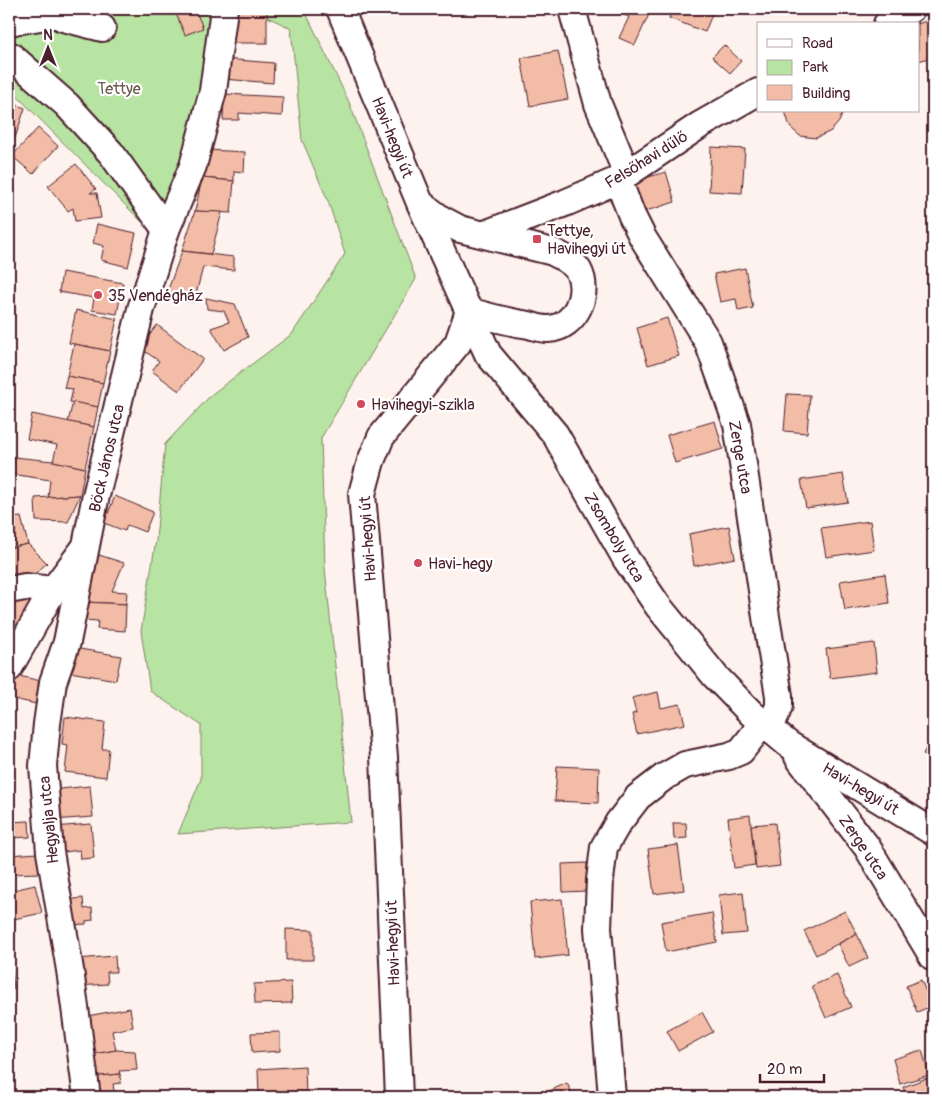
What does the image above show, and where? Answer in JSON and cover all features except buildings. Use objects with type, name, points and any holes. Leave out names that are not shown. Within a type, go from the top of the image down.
[{"type":"street","name":"Böck János utca","points":[[9,668],[53,590],[87,544],[95,500],[141,309],[166,230],[193,166],[213,91],[224,9]]},
{"type":"street","name":"Havi-hegyi út","points":[[340,9],[420,203],[469,311],[458,343],[381,437],[371,461],[362,494],[384,757],[399,1097]]},
{"type":"street","name":"Zerge utca","points":[[572,9],[632,216],[643,238],[708,342],[737,424],[779,696],[780,706],[774,732],[868,847],[933,957]]},
{"type":"street","points":[[890,22],[911,9]]},
{"type":"street","points":[[9,22],[53,15],[96,18]]},
{"type":"street","points":[[11,56],[67,105],[111,153],[166,230]]},
{"type":"street","name":"Felsőhavi dűlő","points":[[485,234],[564,203],[622,177],[700,125],[757,93]]},
{"type":"street","points":[[420,203],[441,219],[460,229],[553,252],[566,259],[577,270],[582,282],[582,298],[575,314],[563,326],[548,329],[505,321],[469,311]]},
{"type":"street","name":"Zsomboly utca","points":[[469,311],[488,354],[555,434],[626,559],[658,606],[715,676],[774,732]]},
{"type":"street","name":"Hegyalja utca","points":[[87,544],[67,642],[53,682],[43,766],[50,852],[70,970],[87,1097]]},
{"type":"street","points":[[9,590],[25,587],[53,590]]},
{"type":"street","points":[[612,1097],[598,928],[600,880],[604,847],[618,823],[638,797],[664,777],[685,765],[730,756],[774,732]]},
{"type":"street","name":"Havi-hegyi út","points":[[774,732],[933,832]]},
{"type":"green space","name":"Tettye","points":[[9,9],[215,9],[210,46],[193,122],[177,177],[166,201],[141,221],[9,88]]},
{"type":"green space","points":[[250,9],[304,9],[349,102],[416,279],[321,438],[325,568],[351,822],[178,834],[201,779],[201,725],[150,691],[141,631],[156,540],[165,444],[212,394],[292,334],[345,254],[328,201],[302,140],[291,28]]},
{"type":"place","name":"Tettye, Havihegyi út","points":[[537,239]]},
{"type":"place","name":"35 Vendégház","points":[[98,295]]},
{"type":"place","name":"Havihegyi-szikla","points":[[361,404]]},
{"type":"place","name":"Havi-hegy","points":[[418,563]]}]
